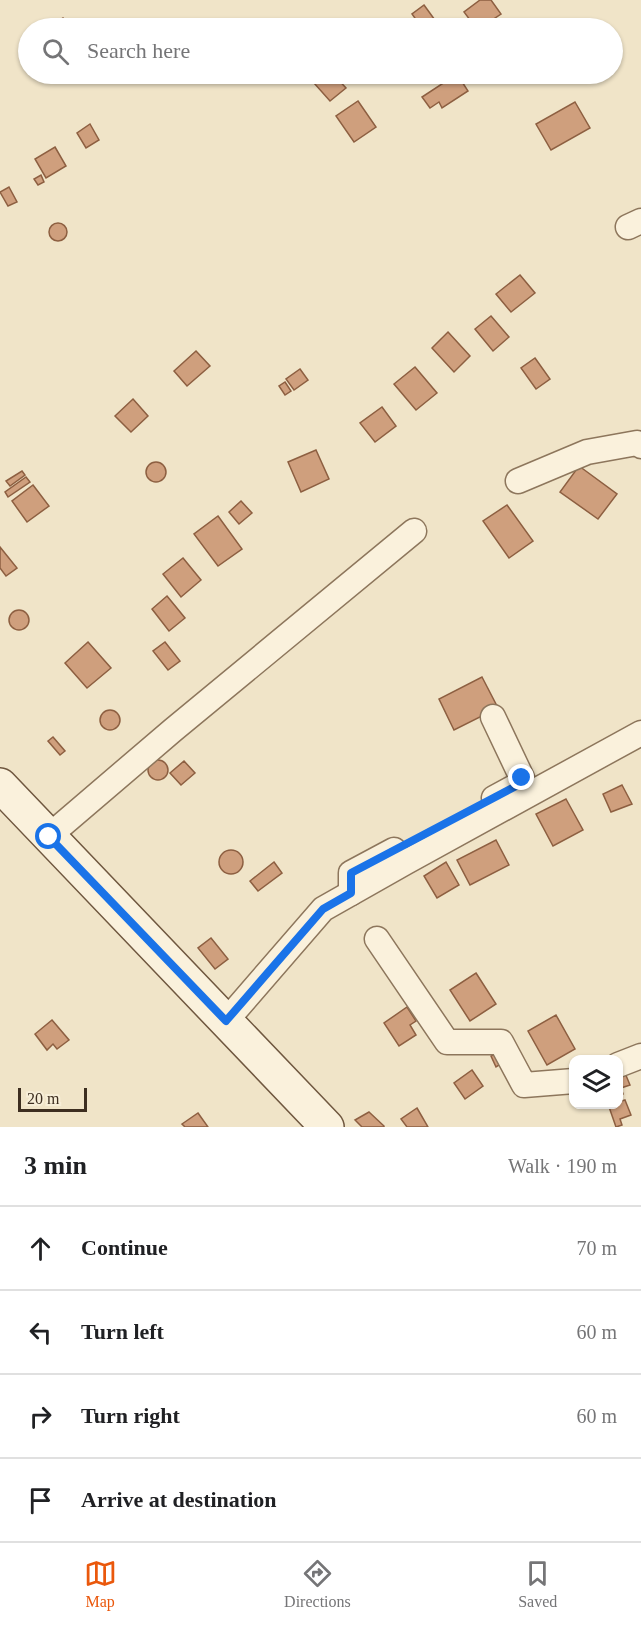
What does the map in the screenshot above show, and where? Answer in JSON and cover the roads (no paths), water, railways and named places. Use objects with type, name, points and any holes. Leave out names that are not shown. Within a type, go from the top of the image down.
[{"type":"main road","points":[[0,785],[327,1127]]},
{"type":"street","points":[[518,481],[587,452],[637,443],[641,446]]},
{"type":"street","points":[[49,837],[173,730],[414,531]]},
{"type":"street","points":[[351,893],[351,873],[518,785],[522,778],[493,717]]},
{"type":"street","points":[[226,1021],[323,909],[639,741]]},
{"type":"street","points":[[378,939],[447,1042],[501,1042],[524,1085],[569,1081]]},
{"type":"street","points":[[623,1063],[641,1056]]}]
